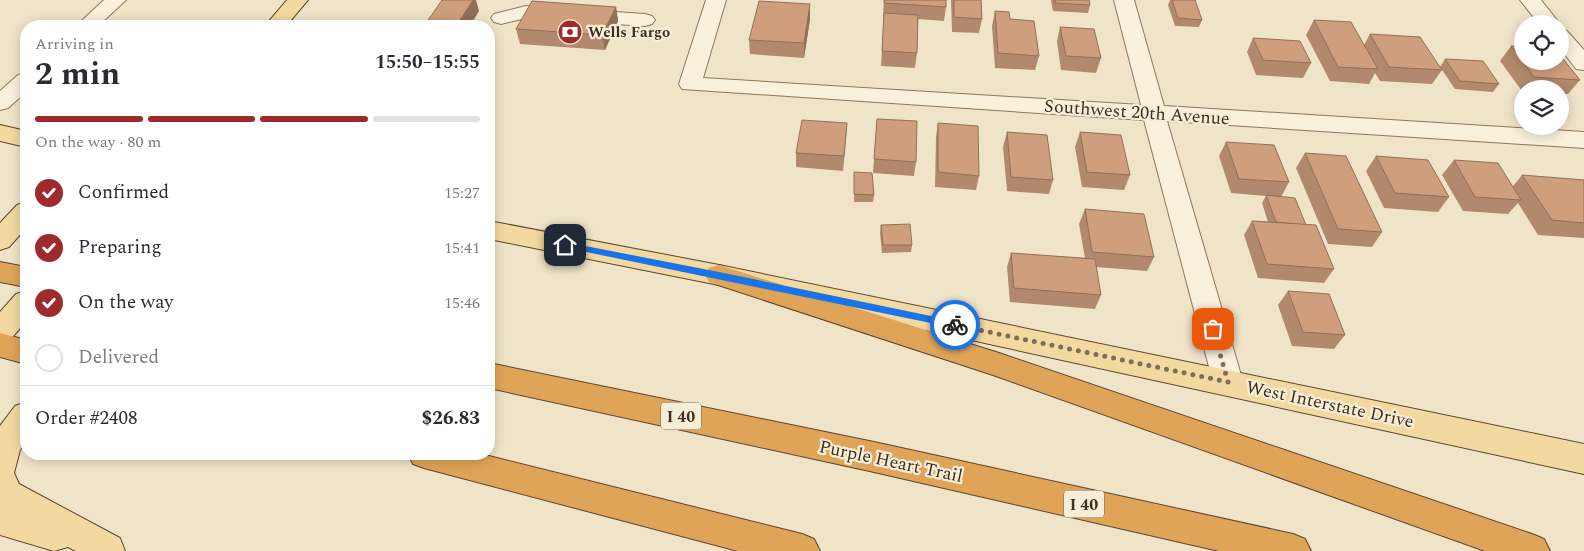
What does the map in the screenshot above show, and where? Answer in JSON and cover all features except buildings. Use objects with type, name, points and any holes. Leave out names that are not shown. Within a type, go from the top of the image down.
[{"type":"highway","points":[[0,272],[20,276]]},
{"type":"highway","points":[[719,275],[999,365],[1532,551]]},
{"type":"highway","points":[[0,345],[20,350]]},
{"type":"highway","name":"Purple Heart Trail","points":[[495,376],[874,457],[1293,551]]},
{"type":"highway","points":[[447,460],[802,551]]},
{"type":"main road","points":[[280,20],[298,0]]},
{"type":"main road","points":[[0,133],[20,138]]},
{"type":"main road","points":[[0,240],[20,218]]},
{"type":"main road","name":"West Interstate Drive","points":[[495,231],[719,275],[1584,459]]},
{"type":"main road","points":[[0,332],[20,309]]},
{"type":"main road","points":[[2,456],[20,426]]},
{"type":"main road","points":[[0,479],[6,495],[110,551]]},
{"type":"main road","points":[[0,519],[110,551]]},
{"type":"street","points":[[93,20],[116,0]]},
{"type":"street","name":"Southwest 20th Avenue","points":[[716,0],[690,84],[1584,140]]},
{"type":"street","points":[[1124,0],[1158,132],[1228,382]]},
{"type":"street","points":[[1530,0],[1542,15]]},
{"type":"street","points":[[501,18],[526,12],[645,20]]},
{"type":"street","points":[[1569,46],[1584,64]]},
{"type":"street","points":[[0,103],[20,85]]},
{"type":"way so far","points":[[955,325],[1228,382],[1213,329]]},
{"type":"place","name":"Wells Fargo","points":[[570,32]]},
{"type":"route","points":[[565,245],[719,275],[955,325]]}]
